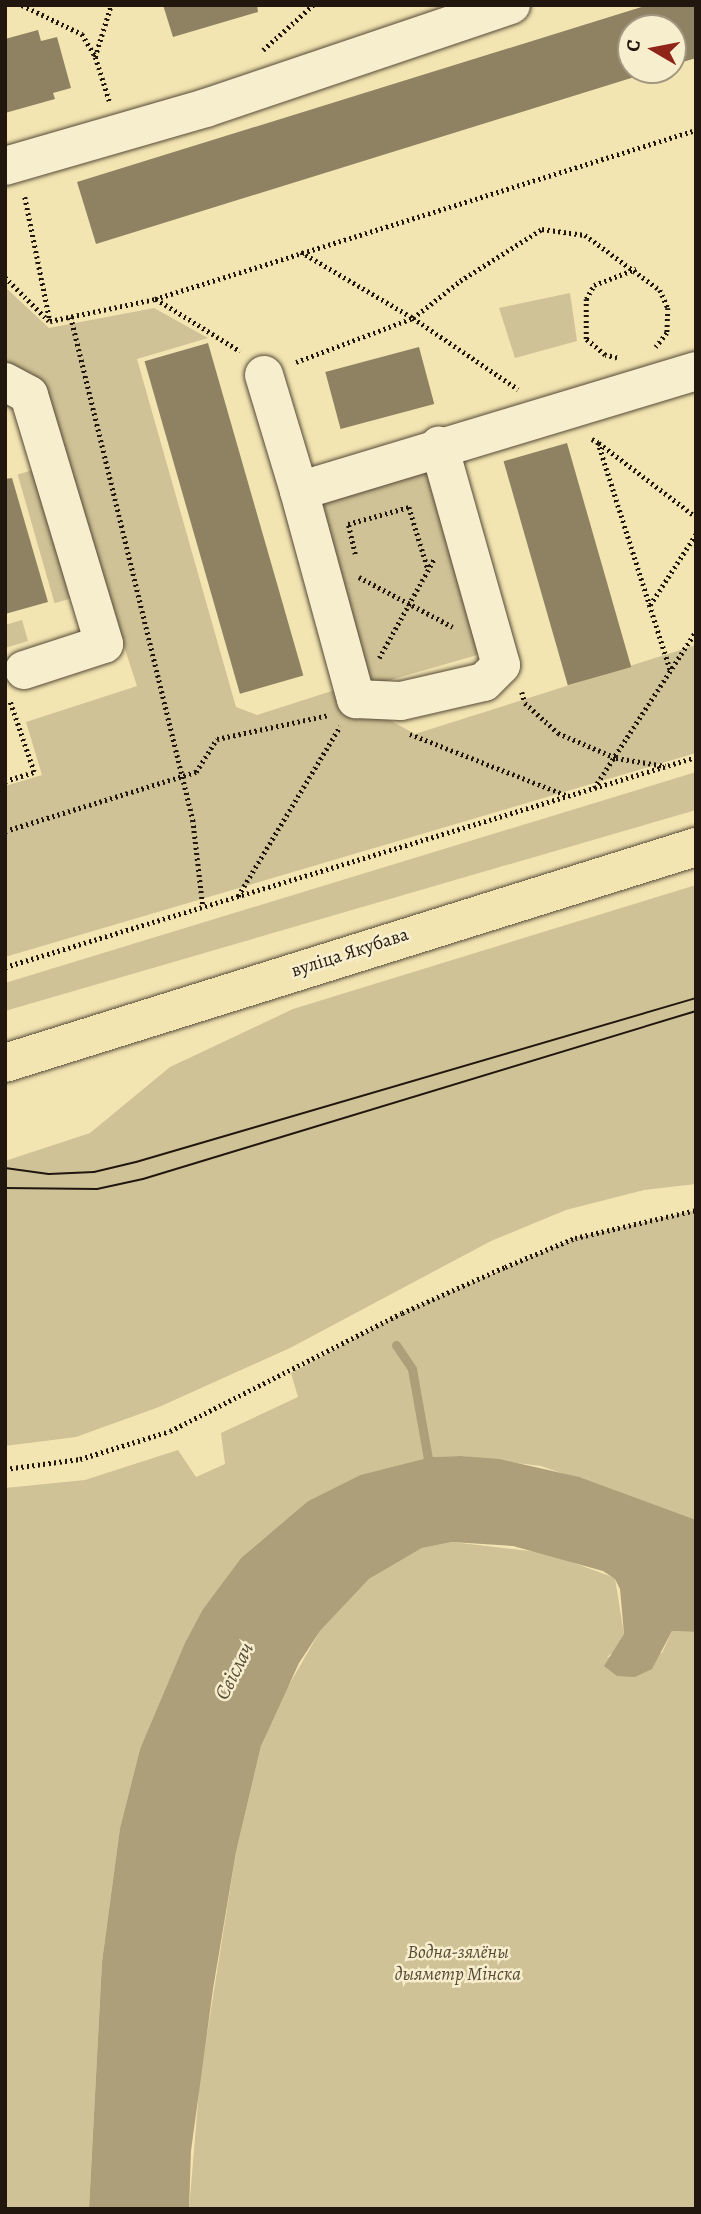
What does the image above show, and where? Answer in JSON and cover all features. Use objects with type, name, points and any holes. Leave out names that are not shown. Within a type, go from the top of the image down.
[{"type":"main road","name":"вуліца Якубава","points":[[5,1063],[696,847]]},
{"type":"lane","points":[[11,164],[206,108],[511,5]]},
{"type":"lane","points":[[252,363],[299,491],[353,705],[401,701],[484,682],[500,665],[439,446]]},
{"type":"lane","points":[[299,491],[554,413],[643,372],[696,371]]},
{"type":"lane","points":[[5,382],[30,395],[104,644],[15,679]]},
{"type":"path","points":[[22,5],[82,34],[95,57],[108,100]]},
{"type":"path","points":[[95,57],[111,5]]},
{"type":"path","points":[[50,321],[155,299],[300,251],[696,130]]},
{"type":"path","points":[[11,164],[50,321]]},
{"type":"path","points":[[252,363],[413,318],[460,281],[542,229],[585,235],[636,269],[660,290],[668,308],[667,333],[653,351],[643,372],[605,355],[586,339],[583,318],[594,285],[636,269]]},
{"type":"path","points":[[300,251],[413,318],[598,442],[696,517]]},
{"type":"path","points":[[5,277],[50,321]]},
{"type":"path","points":[[71,317],[193,820],[203,907]]},
{"type":"path","points":[[598,442],[670,672]]},
{"type":"path","points":[[361,578],[348,524],[409,507],[428,569]]},
{"type":"path","points":[[237,897],[353,705],[460,516]]},
{"type":"path","points":[[650,606],[696,534]]},
{"type":"path","points":[[594,789],[696,631]]},
{"type":"path","points":[[5,780],[34,772],[15,679]]},
{"type":"path","points":[[519,681],[525,703],[558,733],[616,758],[666,766]]},
{"type":"path","points":[[5,831],[195,772],[217,739],[353,705]]},
{"type":"path","points":[[401,731],[568,796]]},
{"type":"path","points":[[5,967],[696,757]]},
{"type":"path","points":[[5,1469],[80,1459],[170,1431],[402,1313],[505,1267],[575,1238],[696,1210]]},
{"type":"green space","points":[[5,287],[49,328],[154,308],[208,338],[137,359],[236,707],[257,715],[335,690],[415,734],[696,645],[696,753],[5,957],[5,786],[42,775],[26,722],[137,686],[39,385],[5,360]]},
{"type":"green space","points":[[570,293],[577,341],[515,358],[499,308]]},
{"type":"green space","points":[[436,462],[490,651],[370,686],[316,496]]},
{"type":"green space","points":[[33,470],[70,599],[55,603],[18,474]]},
{"type":"green space","points":[[22,620],[28,641],[5,648],[5,625]]},
{"type":"green space","points":[[696,772],[696,810],[5,1011],[5,983]]},
{"type":"green space","points":[[696,885],[696,1184],[644,1190],[566,1210],[491,1241],[290,1348],[159,1407],[76,1437],[5,1446],[5,1161],[90,1133],[170,1067],[293,1009]]},
{"type":"green space","points":[[696,1210],[696,1520],[541,1466],[461,1456],[431,1457],[360,1475],[308,1501],[241,1558],[203,1609],[140,1749],[120,1828],[102,1962],[89,2209],[5,2209],[5,1488],[85,1480],[178,1450],[196,1477],[225,1464],[221,1433],[298,1397],[291,1373],[402,1313],[575,1238]]},
{"type":"green space","name":"Водна-зялёны дыяметр Мінска","points":[[452,1542],[547,1553],[615,1578],[624,1634],[618,1649],[607,1657],[662,1653],[672,1631],[696,1632],[696,2209],[189,2209],[200,2078],[236,1852],[261,1746],[278,1704],[320,1631],[369,1579],[422,1548]]},
{"type":"water","name":"Свіслач","points":[[431,1457],[499,1459],[579,1477],[696,1520],[696,1632],[672,1631],[652,1669],[635,1677],[617,1676],[604,1666],[624,1634],[620,1589],[615,1579],[603,1571],[513,1546],[452,1542],[422,1548],[369,1579],[320,1631],[299,1663],[261,1746],[236,1852],[213,1989],[191,2151],[189,2209],[89,2209],[102,1962],[120,1828],[140,1749],[185,1643],[203,1609],[241,1558],[308,1501],[360,1475]]},
{"type":"building","points":[[163,5],[257,5],[258,12],[173,37]]},
{"type":"building","points":[[648,5],[696,5],[696,58],[687,61],[687,14],[619,14]]},
{"type":"building","points":[[617,15],[617,82],[96,244],[77,182]]},
{"type":"building","points":[[38,30],[41,41],[57,37],[71,88],[53,93],[55,99],[5,113],[5,39]]},
{"type":"building","points":[[208,343],[303,676],[240,694],[145,361]]},
{"type":"building","points":[[419,347],[434,404],[341,429],[325,372]]},
{"type":"building","points":[[567,443],[631,667],[568,685],[504,461]]},
{"type":"building","points":[[12,478],[48,602],[5,614],[5,479]]},
{"type":"waterway","points":[[396,1345],[412,1369],[430,1470]]},
{"type":"tram line","points":[[5,1168],[49,1174],[94,1172],[136,1162],[696,998]]},
{"type":"tram line","points":[[5,1188],[97,1189],[143,1179],[696,1011]]}]
